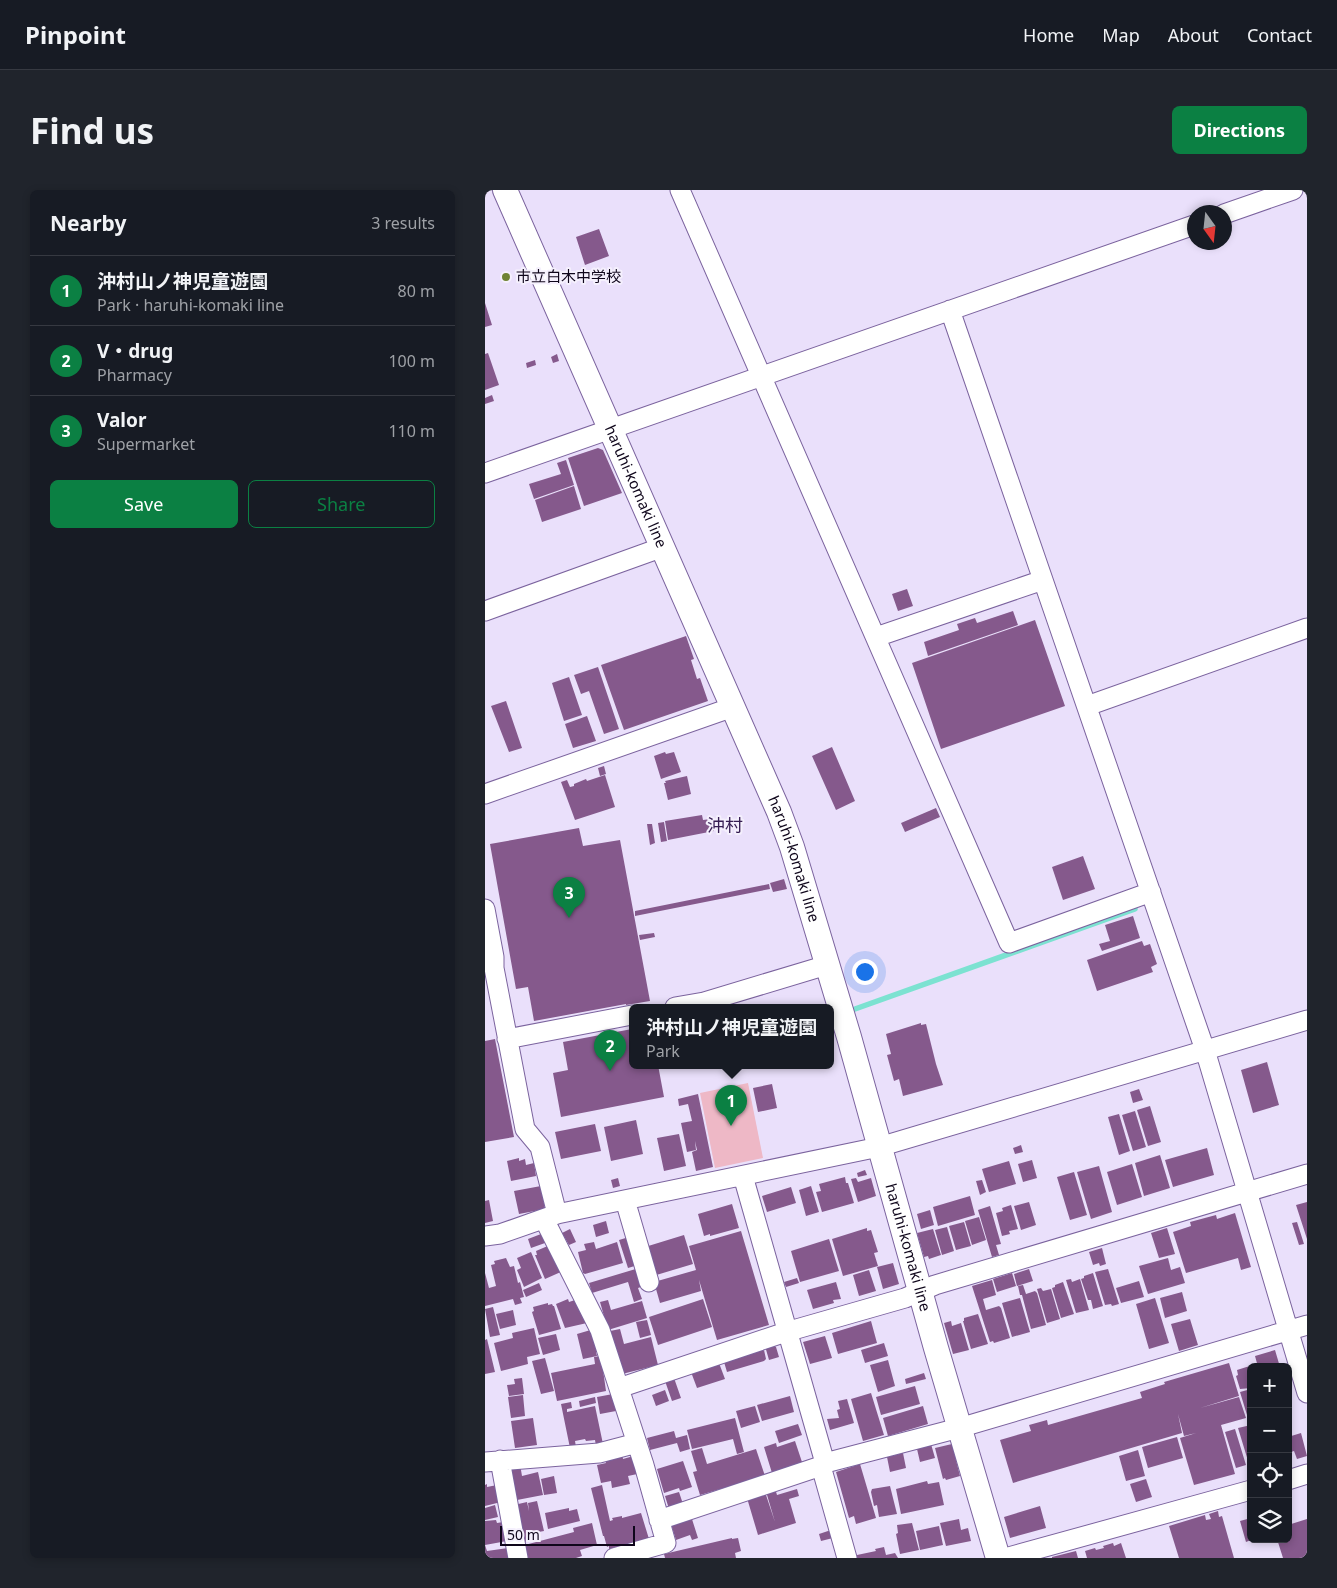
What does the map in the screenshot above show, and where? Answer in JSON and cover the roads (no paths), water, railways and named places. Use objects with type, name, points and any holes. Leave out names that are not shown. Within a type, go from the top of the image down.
[{"type":"main road","name":"haruhi-komaki line","points":[[505,190],[779,812],[792,847],[998,1558]]},
{"type":"street","points":[[680,190],[1009,943],[1151,892]]},
{"type":"street","points":[[1232,212],[1293,190],[1307,198]]},
{"type":"street","points":[[485,473],[1187,227]]},
{"type":"street","points":[[950,310],[1205,1050],[1307,1393]]},
{"type":"street","points":[[485,611],[663,548]]},
{"type":"street","points":[[876,637],[1043,580]]},
{"type":"street","points":[[1087,706],[1307,628]]},
{"type":"street","points":[[485,794],[733,707]]},
{"type":"street","points":[[485,909],[494,957],[489,970],[507,1039],[525,1130],[540,1147],[551,1217],[600,1330],[637,1444],[666,1543],[654,1553],[614,1558]]},
{"type":"street","points":[[692,1004],[827,965]]},
{"type":"street","points":[[507,1039],[629,1016]]},
{"type":"street","points":[[485,1236],[500,1234],[551,1217],[625,1200],[879,1147],[1307,1020]]},
{"type":"street","points":[[619,1388],[787,1332],[905,1298],[935,1285],[1307,1174]]},
{"type":"street","points":[[743,1176],[823,1464],[847,1558]]},
{"type":"street","points":[[625,1200],[649,1282]]},
{"type":"street","points":[[659,1520],[823,1464],[959,1428],[1307,1325]]},
{"type":"street","points":[[518,1558],[493,1461],[599,1453],[637,1444]]},
{"type":"street","points":[[1292,1479],[1307,1474]]},
{"type":"street","points":[[1005,1558],[1247,1491]]},
{"type":"waterway","points":[[855,1009],[1135,909]]},
{"type":"place","name":"市立白木中学校","points":[[506,277]]},
{"type":"place","name":"Valor","points":[[569,918]]},
{"type":"place","name":"V・drug","points":[[610,1071]]},
{"type":"place","name":"沖村山ノ神児童遊園","points":[[731,1126]]},
{"type":"district","name":"沖村","points":[[725,826]]}]
